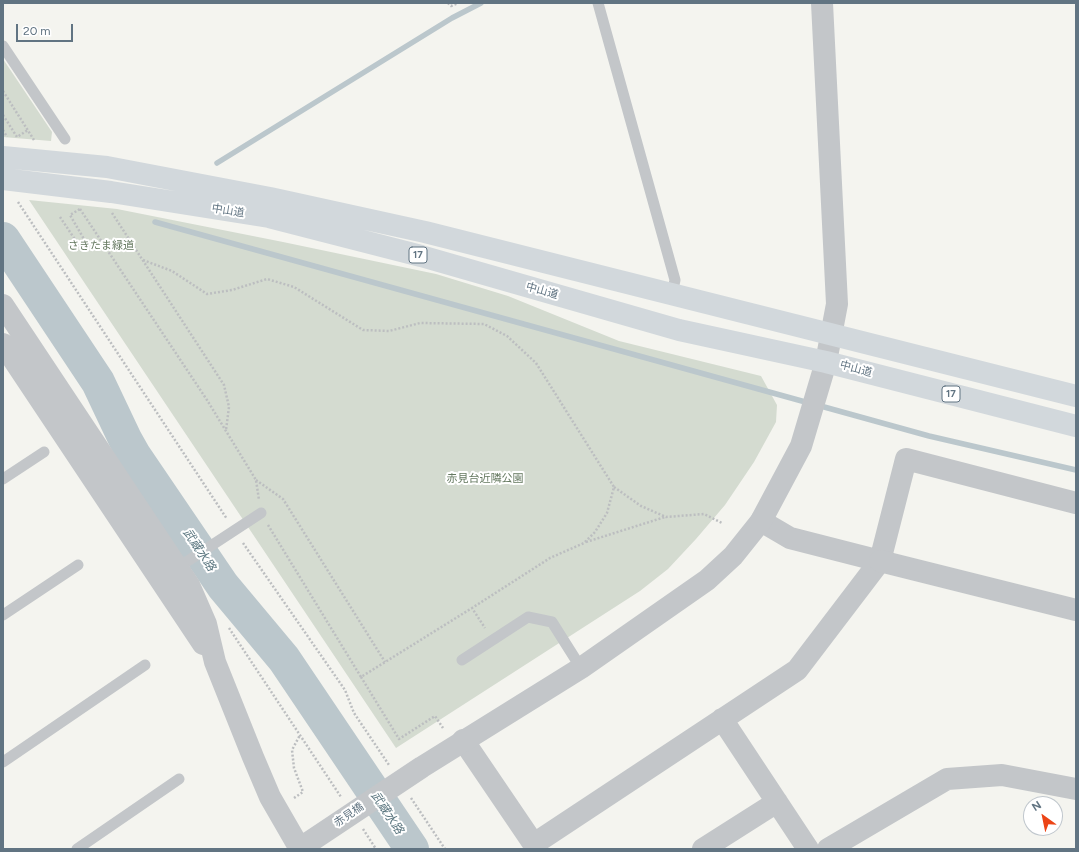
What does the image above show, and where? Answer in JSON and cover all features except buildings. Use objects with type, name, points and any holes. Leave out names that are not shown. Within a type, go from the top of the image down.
[{"type":"highway","name":"中山道","points":[[5,147],[270,198],[425,232],[1076,396]]},
{"type":"highway","name":"中山道","points":[[3,179],[111,192],[269,218],[421,256],[679,330],[826,362],[1076,426]]},
{"type":"street","name":"赤見橋","points":[[304,846],[463,740],[581,668],[707,580],[733,556],[761,521],[801,446],[826,362],[837,304],[822,3]]},
{"type":"street","points":[[3,304],[189,585],[206,624],[215,662],[270,797],[304,846]]},
{"type":"street","points":[[3,344],[177,568]]},
{"type":"street","points":[[463,740],[535,846],[797,670],[880,561],[906,459],[1076,503]]},
{"type":"street","points":[[761,521],[790,538],[1076,610]]},
{"type":"street","points":[[722,720],[808,849]]},
{"type":"street","points":[[828,849],[947,779],[1002,775],[1076,789]]},
{"type":"street","points":[[704,849],[776,802]]},
{"type":"lane","points":[[598,3],[675,280],[672,294]]},
{"type":"lane","points":[[3,46],[65,139]]},
{"type":"lane","points":[[3,479],[44,452]]},
{"type":"lane","points":[[177,568],[261,513]]},
{"type":"lane","points":[[3,615],[78,565]]},
{"type":"lane","points":[[462,660],[528,617],[552,622],[581,668]]},
{"type":"lane","points":[[3,762],[144,665]]},
{"type":"lane","points":[[77,849],[179,779]]},
{"type":"path","points":[[448,3],[451,6],[458,3]]},
{"type":"path","points":[[3,115],[17,137],[28,130]]},
{"type":"path","points":[[3,130],[5,147]]},
{"type":"path","points":[[17,198],[230,532],[345,690],[354,713],[393,771]]},
{"type":"path","points":[[60,217],[82,250],[88,246],[70,215],[80,209]]},
{"type":"path","points":[[110,210],[224,385],[229,407],[226,431]]},
{"type":"path","points":[[143,260],[172,271],[207,294],[232,290],[267,279],[294,287],[363,330],[389,331],[420,323],[484,324],[507,336],[536,363],[614,487],[641,506],[666,517]]},
{"type":"path","points":[[120,269],[226,431],[256,480],[283,500],[385,662]]},
{"type":"path","points":[[256,480],[261,513],[399,739],[435,716],[442,728]]},
{"type":"path","points":[[584,543],[595,532],[607,513],[614,487]]},
{"type":"path","points":[[361,677],[550,558],[584,543],[666,517],[704,514],[722,523]]},
{"type":"path","points":[[472,608],[493,640]]},
{"type":"path","points":[[228,627],[344,800]]},
{"type":"path","points":[[289,801],[303,792],[294,768],[292,750],[300,735]]},
{"type":"path","points":[[410,797],[445,849]]},
{"type":"path","points":[[361,826],[376,849]]},
{"type":"green space","points":[[3,59],[52,132],[51,141],[3,137]]},
{"type":"green space","name":"赤見台近隣公園","points":[[29,200],[117,209],[436,274],[508,296],[619,341],[761,376],[777,405],[776,422],[754,462],[725,505],[668,569],[640,591],[396,748]]},
{"type":"waterway","points":[[217,163],[452,18],[481,3]]},
{"type":"waterway","points":[[155,222],[809,403]]},
{"type":"waterway","name":"武蔵水路","points":[[3,239],[98,382],[134,455],[223,586],[284,659],[412,849]]},
{"type":"waterway","points":[[817,405],[929,436],[1076,470]]},
{"type":"park label","name":"さきたま緑道","points":[[101,246]]}]
